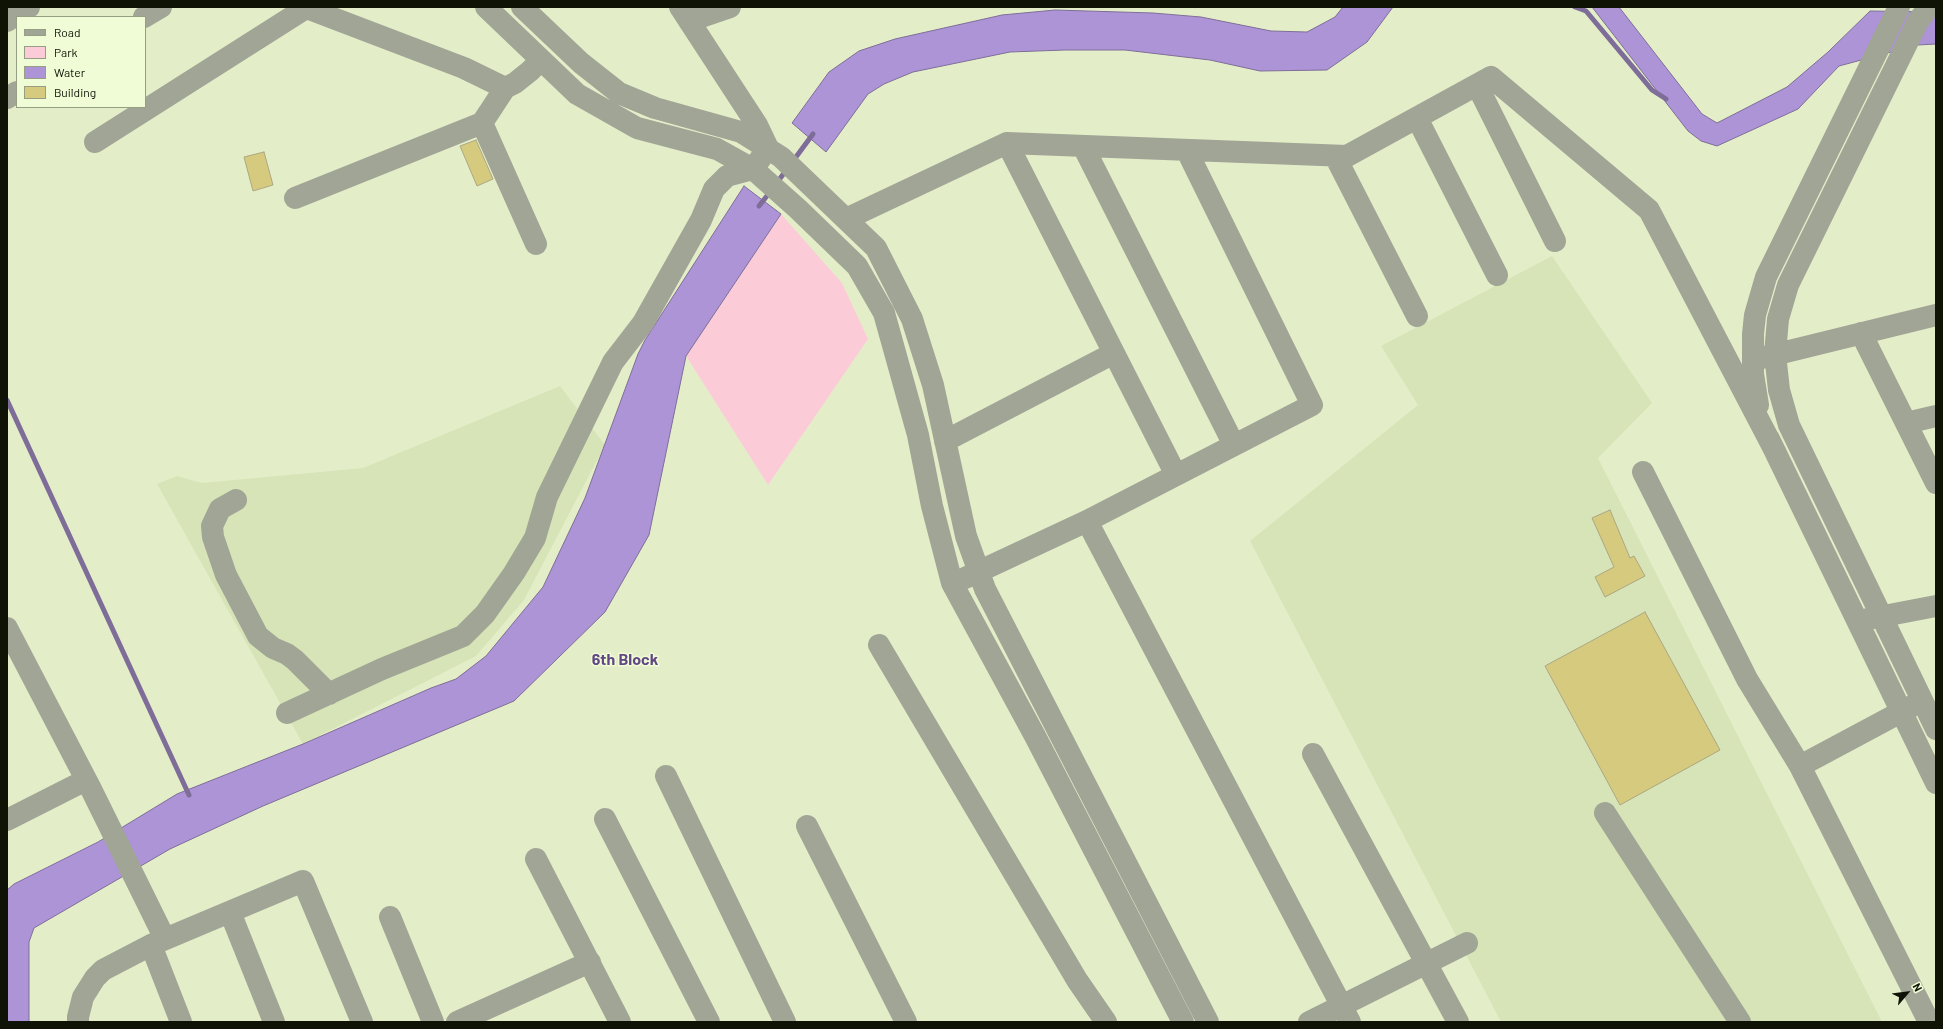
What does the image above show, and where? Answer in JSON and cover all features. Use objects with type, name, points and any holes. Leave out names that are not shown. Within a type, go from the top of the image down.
[{"type":"street","points":[[7,21],[28,7]]},
{"type":"street","points":[[146,16],[161,7]]},
{"type":"street","points":[[94,142],[305,7],[464,68],[505,88]]},
{"type":"street","points":[[486,7],[577,94],[630,125],[717,149],[768,183],[857,266],[884,312],[918,435],[932,506],[952,583],[1035,736],[1183,1022]]},
{"type":"street","points":[[522,7],[581,63],[619,93],[655,108],[741,132],[768,148],[794,169],[876,248],[912,319],[933,385],[966,536],[988,597],[1208,1022]]},
{"type":"street","points":[[730,7],[685,14],[757,125],[768,148],[768,183]]},
{"type":"street","points":[[1776,453],[1760,415],[1755,395],[1752,360],[1755,315],[1766,276],[1899,7]]},
{"type":"street","points":[[1929,7],[1918,21],[1788,286],[1778,319],[1775,354],[1779,390],[1789,425],[1936,729]]},
{"type":"street","points":[[294,198],[482,123],[505,88],[515,83],[541,60]]},
{"type":"street","points":[[846,219],[1007,143],[1347,156],[1491,77],[1649,210],[1776,453],[1936,783]]},
{"type":"street","points":[[1477,85],[1554,241]]},
{"type":"street","points":[[7,98],[16,93]]},
{"type":"street","points":[[1417,118],[1497,275]]},
{"type":"street","points":[[482,123],[536,244]]},
{"type":"street","points":[[1007,143],[1176,475]]},
{"type":"street","points":[[1083,146],[1234,445]]},
{"type":"street","points":[[952,583],[1087,521],[1312,405],[1187,151]]},
{"type":"street","points":[[1335,156],[1416,316]]},
{"type":"street","points":[[287,713],[382,669],[463,636],[485,614],[514,572],[534,538],[547,497],[613,362],[644,322],[701,220],[714,189],[727,176],[768,183]]},
{"type":"street","points":[[1752,360],[1936,315]]},
{"type":"street","points":[[1861,333],[1936,483]]},
{"type":"street","points":[[945,441],[1114,353]]},
{"type":"street","points":[[1906,424],[1936,416]]},
{"type":"street","points":[[1643,472],[1747,679],[1800,766],[1929,1022]]},
{"type":"street","points":[[236,500],[220,509],[212,526],[213,538],[226,575],[258,636],[273,648],[287,654],[295,660],[329,694]]},
{"type":"street","points":[[1087,521],[1346,1014]]},
{"type":"street","points":[[1857,621],[1936,606]]},
{"type":"street","points":[[7,628],[83,773],[158,942],[181,1022]]},
{"type":"street","points":[[880,645],[1077,980],[1106,1022]]},
{"type":"street","points":[[1800,766],[1922,701]]},
{"type":"street","points":[[1313,754],[1458,1022]]},
{"type":"street","points":[[7,804],[83,773]]},
{"type":"street","points":[[7,820],[83,773]]},
{"type":"street","points":[[666,776],[785,1022]]},
{"type":"street","points":[[1605,813],[1740,1022]]},
{"type":"street","points":[[605,819],[709,1022]]},
{"type":"street","points":[[807,826],[906,1022]]},
{"type":"street","points":[[536,859],[620,1022]]},
{"type":"street","points":[[78,1022],[84,997],[95,978],[103,970],[158,942],[303,881],[362,1022]]},
{"type":"street","points":[[230,912],[274,1022]]},
{"type":"street","points":[[390,917],[432,1022]]},
{"type":"street","points":[[1309,1022],[1346,1014],[1426,964],[1467,943]]},
{"type":"street","points":[[457,1022],[590,962]]},
{"type":"shaded area","points":[[1552,256],[1652,403],[1598,458],[1882,1022],[1501,1022],[1250,541],[1418,405],[1381,346]]},
{"type":"shaded area","points":[[560,386],[605,445],[524,600],[476,656],[303,744],[157,484],[177,476],[202,483],[363,468]]},
{"type":"green space","points":[[781,214],[842,283],[868,339],[768,485],[686,356]]},
{"type":"water","points":[[1343,7],[1393,7],[1367,42],[1327,70],[1260,71],[1210,60],[1125,50],[1010,52],[913,72],[884,84],[868,94],[826,152],[792,123],[829,72],[859,51],[895,39],[1002,15],[1055,10],[1153,13],[1201,17],[1271,31],[1307,32],[1335,17]]},
{"type":"water","points":[[1592,7],[1619,7],[1702,114],[1717,123],[1787,87],[1828,52],[1870,11],[1936,12],[1936,44],[1917,45],[1839,66],[1798,109],[1717,146],[1701,141],[1688,131]]},
{"type":"water","points":[[744,186],[781,214],[686,356],[649,535],[605,612],[514,701],[263,806],[170,849],[34,928],[29,942],[29,1022],[7,1022],[7,890],[14,884],[98,842],[177,794],[303,744],[431,688],[456,679],[486,656],[543,587],[585,498],[638,354],[645,340]]},
{"type":"building","points":[[476,140],[493,179],[477,186],[460,146]]},
{"type":"building","points":[[264,152],[273,185],[253,191],[244,157]]},
{"type":"building","points":[[1610,510],[1630,558],[1634,556],[1645,576],[1605,597],[1595,577],[1614,567],[1592,518]]},
{"type":"building","points":[[1645,612],[1720,750],[1620,805],[1545,666]]},
{"type":"waterway","points":[[1575,7],[1586,11],[1652,90],[1666,99]]},
{"type":"waterway","points":[[793,161],[813,134]]},
{"type":"waterway","points":[[776,184],[787,169]]},
{"type":"waterway","points":[[759,206],[770,192]]},
{"type":"waterway","points":[[7,400],[189,795]]},
{"type":"district","name":"6th Block","points":[[625,660]]}]
